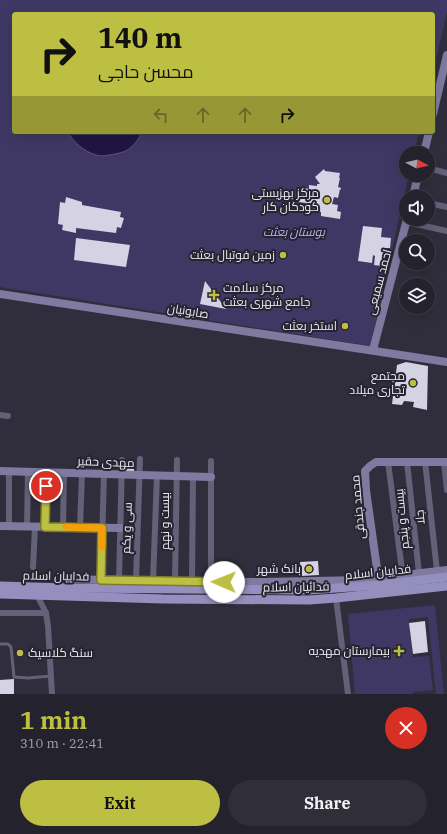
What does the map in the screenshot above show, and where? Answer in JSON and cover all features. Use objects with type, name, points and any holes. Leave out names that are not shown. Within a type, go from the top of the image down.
[{"type":"main road","name":"فداییان اسلام","points":[[0,586],[83,588],[308,586],[447,577]]},
{"type":"main road","name":"فدائیان اسلام","points":[[0,594],[163,599],[309,600],[447,586]]},
{"type":"main road","points":[[83,588],[98,592],[153,596],[163,599]]},
{"type":"street","points":[[435,106],[447,55]]},
{"type":"street","points":[[426,146],[429,134]]},
{"type":"street","points":[[435,170],[447,173]]},
{"type":"street","points":[[435,204],[447,207]]},
{"type":"street","name":"احمد سمیعی","points":[[373,350],[405,226]]},
{"type":"street","points":[[429,226],[447,231]]},
{"type":"street","name":"صابونیان","points":[[0,294],[447,362]]},
{"type":"street","points":[[0,415],[8,416]]},
{"type":"street","name":"سی و یکم","points":[[136,581],[140,459]]},
{"type":"street","points":[[119,580],[122,460]]},
{"type":"street","name":"بیست و نهم","points":[[175,582],[176,460]]},
{"type":"street","points":[[211,460],[211,582]]},
{"type":"street","name":"جلا","points":[[425,461],[437,571]]},
{"type":"street","name":"محمد جندقی","points":[[379,582],[366,490],[365,471],[376,462],[446,462]]},
{"type":"street","points":[[388,462],[402,570]]},
{"type":"street","name":"بیست و پنجم","points":[[407,462],[419,573]]},
{"type":"street","points":[[446,462],[447,490]]},
{"type":"street","name":"مهدی حقیر","points":[[0,471],[211,477]]},
{"type":"street","points":[[9,471],[9,527]]},
{"type":"street","points":[[28,472],[33,567]]},
{"type":"street","points":[[45,527],[46,472]]},
{"type":"street","points":[[62,527],[64,473]]},
{"type":"street","points":[[80,528],[82,473]]},
{"type":"street","points":[[101,580],[104,474]]},
{"type":"street","points":[[153,581],[156,475]]},
{"type":"street","points":[[192,582],[193,476]]},
{"type":"street","points":[[0,526],[120,528]]},
{"type":"street","points":[[379,582],[419,573],[447,570]]},
{"type":"street","points":[[67,588],[72,579],[175,582],[263,582],[308,586]]},
{"type":"street","points":[[37,595],[46,613],[48,626],[52,694]]},
{"type":"street","points":[[336,598],[348,694]]},
{"type":"street","points":[[0,612],[46,613]]},
{"type":"lane","points":[[0,644],[8,644],[11,647],[14,676],[28,678],[52,676]]},
{"type":"green space","name":"بوستان بعثت","points":[[0,0],[447,0],[447,12],[435,64],[435,12],[12,12],[12,134],[419,134],[416,146],[399,146],[399,182],[407,182],[406,190],[399,190],[399,219],[370,346],[0,287]]},
{"type":"green space","name":"بیمارستان مهدیه","points":[[435,605],[444,694],[436,694],[428,617],[409,619],[413,657],[429,656],[433,690],[413,692],[413,694],[355,694],[348,614]]},
{"type":"shaded area","points":[[69,134],[141,134],[135,143],[127,150],[106,156],[92,154],[76,143]]},
{"type":"building","points":[[324,169],[325,171],[340,173],[338,187],[341,188],[341,190],[340,189],[338,198],[334,197],[332,204],[338,205],[337,211],[341,212],[340,219],[321,216],[321,212],[312,211],[312,209],[306,207],[306,203],[299,202],[302,188],[309,189],[309,185],[317,186],[317,184],[320,184],[315,177]]},
{"type":"building","points":[[66,197],[82,202],[82,205],[121,212],[120,217],[124,218],[121,228],[117,227],[116,233],[76,228],[76,233],[62,230],[63,225],[58,224],[60,202],[65,203]]},
{"type":"building","points":[[363,226],[382,228],[381,237],[391,238],[390,248],[385,248],[382,266],[374,265],[375,256],[373,255],[372,263],[358,261]]},
{"type":"building","points":[[76,238],[130,245],[126,267],[74,260]]},
{"type":"building","points":[[205,281],[226,309],[200,304]]},
{"type":"building","points":[[406,362],[428,366],[427,410],[413,407],[414,402],[404,401],[402,405],[392,404],[397,365]]},
{"type":"building","points":[[125,461],[134,461],[134,472],[125,472]]},
{"type":"building","name":"بانک شهر","points":[[318,561],[319,575],[301,576],[300,562]]},
{"type":"building","points":[[425,621],[428,652],[413,654],[409,623]]},
{"type":"building","points":[[14,679],[14,694],[0,694],[0,680]]},
{"type":"slow traffic","points":[[66,527],[102,528],[102,547]]},
{"type":"place","name":"مرکز بهزیستی کودکان کار","points":[[327,200]]},
{"type":"place","name":"زمین فوتبال بعثت","points":[[283,255]]},
{"type":"place","name":"مرکز سلامت جامع شهری بعثت","points":[[214,295]]},
{"type":"place","name":"استخر بعثت","points":[[345,326]]},
{"type":"place","name":"مجتمع تجاری میلاد","points":[[413,383]]},
{"type":"place","name":"بانک شهر","points":[[309,569]]},
{"type":"place","name":"بیمارستان مهدیه","points":[[399,651]]},
{"type":"place","name":"سنگ کلاسیک","points":[[20,653]]},
{"type":"route","points":[[46,486],[45,527],[102,528],[101,580],[224,582]]}]
